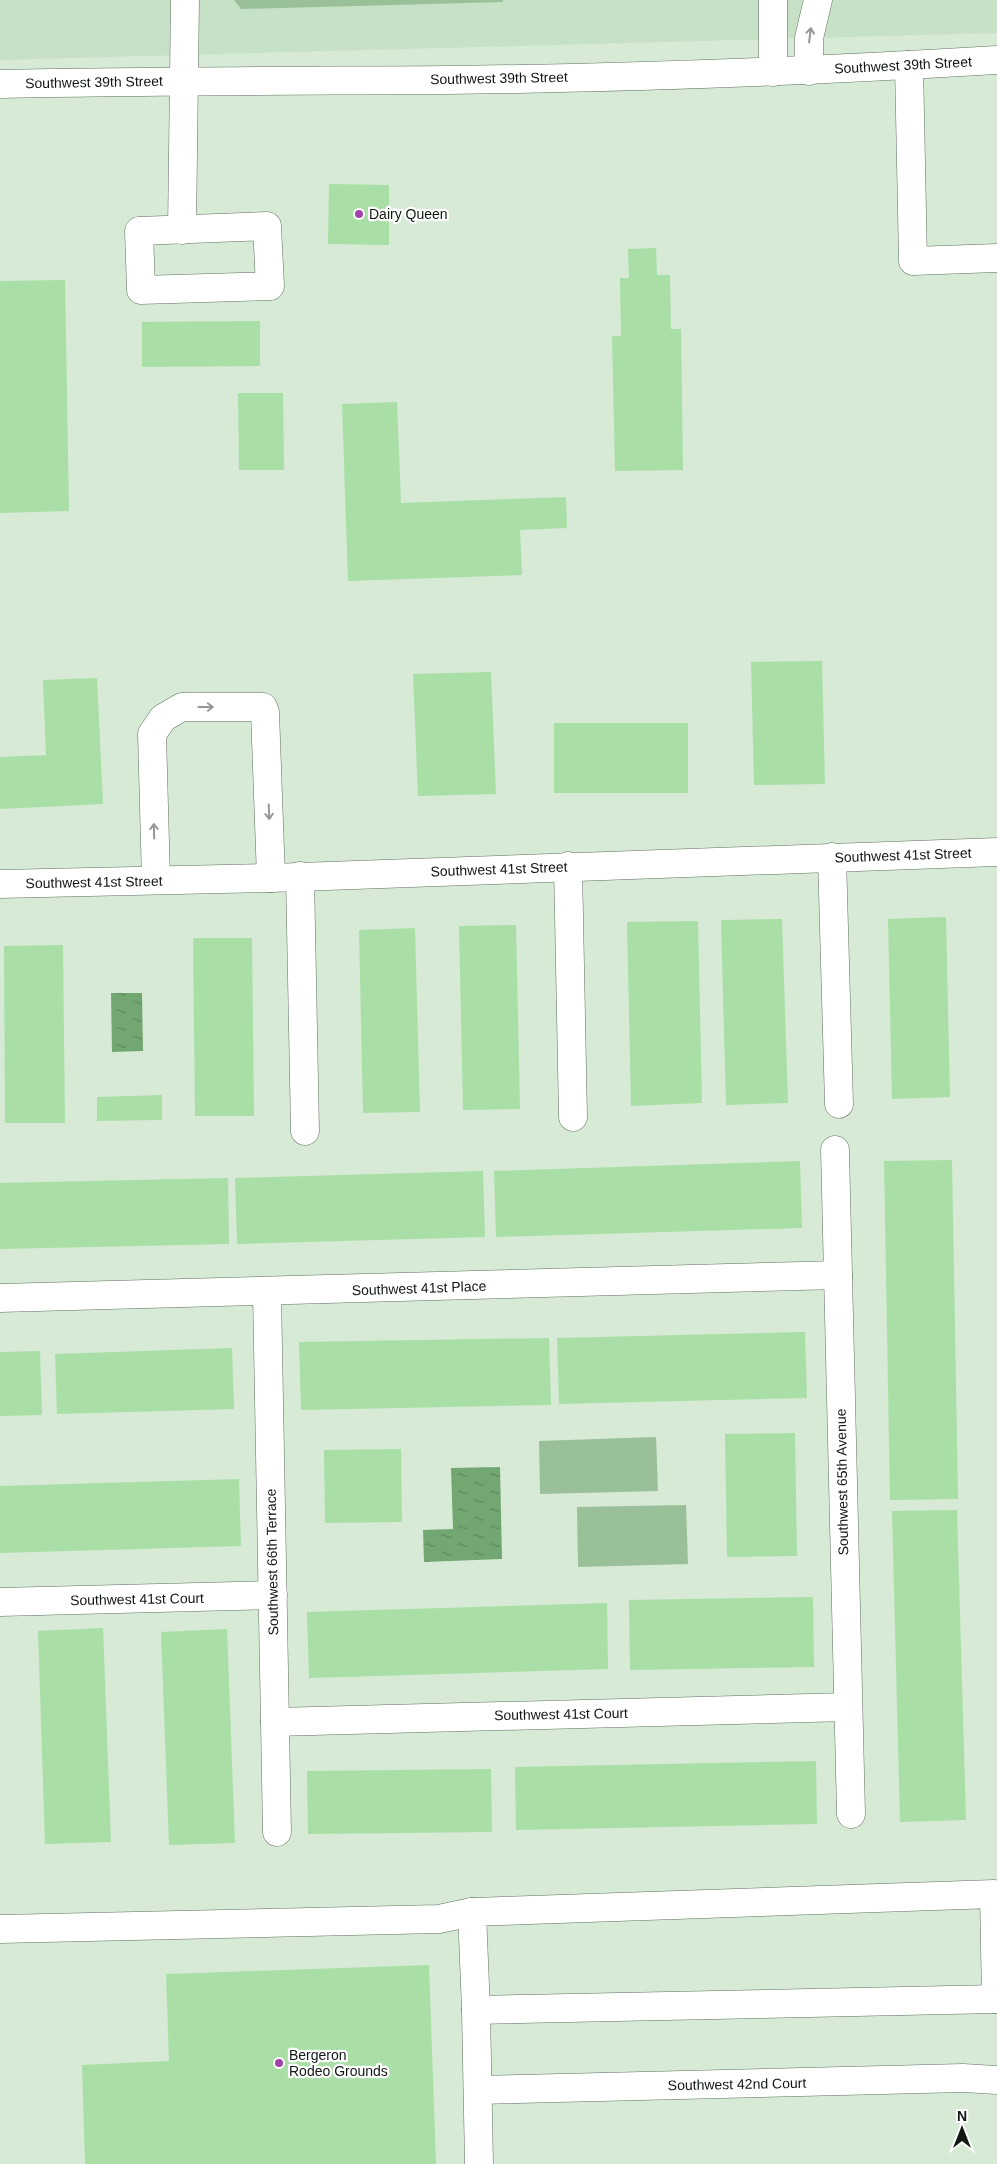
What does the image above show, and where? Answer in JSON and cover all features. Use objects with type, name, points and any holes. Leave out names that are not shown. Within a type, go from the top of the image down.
[{"type":"street","points":[[182,230],[185,0]]},
{"type":"street","points":[[773,0],[774,72]]},
{"type":"street","points":[[809,71],[809,38],[818,0]]},
{"type":"street","name":"Southwest 39th Street","points":[[0,84],[184,80],[448,80],[809,71],[997,60]]},
{"type":"street","points":[[909,65],[913,260],[997,258]]},
{"type":"street","points":[[267,226],[270,286],[141,290],[139,231],[182,230],[267,226]]},
{"type":"street","points":[[156,880],[152,734],[163,718],[182,707],[263,707],[265,712],[271,878]]},
{"type":"street","name":"Southwest 41st Street","points":[[0,884],[271,878],[997,852]]},
{"type":"street","points":[[832,857],[839,1104]]},
{"type":"street","points":[[568,866],[573,1117]]},
{"type":"street","points":[[300,876],[305,1131]]},
{"type":"street","name":"Southwest 65th Avenue","points":[[835,1150],[852,1814]]},
{"type":"street","name":"Southwest 41st Place","points":[[0,1298],[838,1275]]},
{"type":"street","name":"Southwest 66th Terrace","points":[[267,1292],[276,1832]]},
{"type":"street","name":"Southwest 41st Court","points":[[0,1602],[273,1595]]},
{"type":"street","name":"Southwest 41st Court","points":[[275,1722],[848,1707]]},
{"type":"street","points":[[0,1929],[439,1919],[472,1912],[994,1894],[996,1999],[476,2010]]},
{"type":"street","points":[[472,1912],[479,2164]]},
{"type":"street","name":"Southwest 42nd Court","points":[[478,2090],[944,2079],[997,2080]]},
{"type":"shaded area","points":[[0,0],[997,0],[997,33],[0,60]]},
{"type":"shaded area","points":[[234,0],[503,0],[503,2],[241,9]]},
{"type":"shaded area","points":[[656,1437],[658,1491],[540,1494],[539,1441]]},
{"type":"shaded area","points":[[686,1505],[688,1564],[578,1567],[577,1507]]},
{"type":"water","points":[[111,993],[142,993],[143,1051],[112,1052]]},
{"type":"water","points":[[500,1467],[502,1559],[424,1562],[423,1530],[453,1529],[451,1468]]},
{"type":"building","name":"Dairy Queen","points":[[329,184],[389,185],[389,245],[328,244]]},
{"type":"building","points":[[656,248],[657,275],[670,275],[671,329],[681,329],[683,470],[615,471],[612,336],[621,336],[620,278],[629,278],[628,249]]},
{"type":"building","points":[[65,280],[69,511],[0,513],[0,281]]},
{"type":"building","points":[[260,321],[260,366],[142,367],[142,322]]},
{"type":"building","points":[[238,393],[283,393],[284,470],[239,470]]},
{"type":"building","points":[[397,402],[401,503],[566,497],[567,528],[520,530],[522,575],[348,581],[342,404]]},
{"type":"building","points":[[822,661],[825,784],[754,785],[751,662]]},
{"type":"building","points":[[491,672],[496,794],[418,796],[413,674]]},
{"type":"building","points":[[97,678],[103,804],[0,809],[0,757],[46,755],[43,680]]},
{"type":"building","points":[[554,723],[688,723],[688,793],[554,793]]},
{"type":"building","points":[[946,917],[950,1097],[892,1099],[888,919]]},
{"type":"building","points":[[782,919],[788,1103],[726,1105],[721,920]]},
{"type":"building","points":[[698,921],[702,1103],[631,1106],[627,922]]},
{"type":"building","points":[[516,925],[520,1109],[463,1110],[459,926]]},
{"type":"building","points":[[415,928],[420,1112],[363,1113],[359,930]]},
{"type":"building","points":[[193,938],[252,938],[254,1116],[195,1116]]},
{"type":"building","points":[[63,945],[65,1123],[5,1123],[4,946]]},
{"type":"building","points":[[162,1095],[162,1120],[97,1121],[97,1097]]},
{"type":"building","points":[[952,1160],[958,1499],[890,1500],[884,1161]]},
{"type":"building","points":[[800,1161],[802,1228],[496,1237],[494,1171]]},
{"type":"building","points":[[483,1171],[485,1237],[237,1244],[235,1178]]},
{"type":"building","points":[[228,1178],[229,1244],[0,1249],[0,1183]]},
{"type":"building","points":[[805,1332],[807,1398],[559,1404],[557,1338]]},
{"type":"building","points":[[549,1338],[551,1405],[301,1410],[299,1342]]},
{"type":"building","points":[[232,1348],[234,1409],[57,1414],[55,1354]]},
{"type":"building","points":[[40,1351],[42,1415],[0,1416],[0,1352]]},
{"type":"building","points":[[795,1433],[797,1556],[727,1557],[725,1434]]},
{"type":"building","points":[[401,1449],[402,1522],[325,1523],[324,1450]]},
{"type":"building","points":[[239,1479],[241,1546],[0,1553],[0,1486]]},
{"type":"building","points":[[957,1510],[966,1820],[900,1822],[892,1511]]},
{"type":"building","points":[[813,1597],[814,1667],[630,1670],[629,1600]]},
{"type":"building","points":[[607,1603],[608,1669],[309,1678],[307,1612]]},
{"type":"building","points":[[103,1628],[111,1842],[45,1844],[38,1631]]},
{"type":"building","points":[[227,1629],[235,1843],[169,1845],[161,1632]]},
{"type":"building","points":[[816,1761],[817,1824],[516,1830],[515,1767]]},
{"type":"building","points":[[491,1769],[492,1832],[308,1834],[307,1771]]},
{"type":"building","name":"Bergeron Rodeo Grounds","points":[[429,1965],[436,2164],[85,2164],[82,2065],[169,2061],[166,1974]]},
{"type":"place","name":"Dairy Queen","points":[[359,214]]},
{"type":"place","name":"Bergeron Rodeo Grounds","points":[[279,2063]]}]
